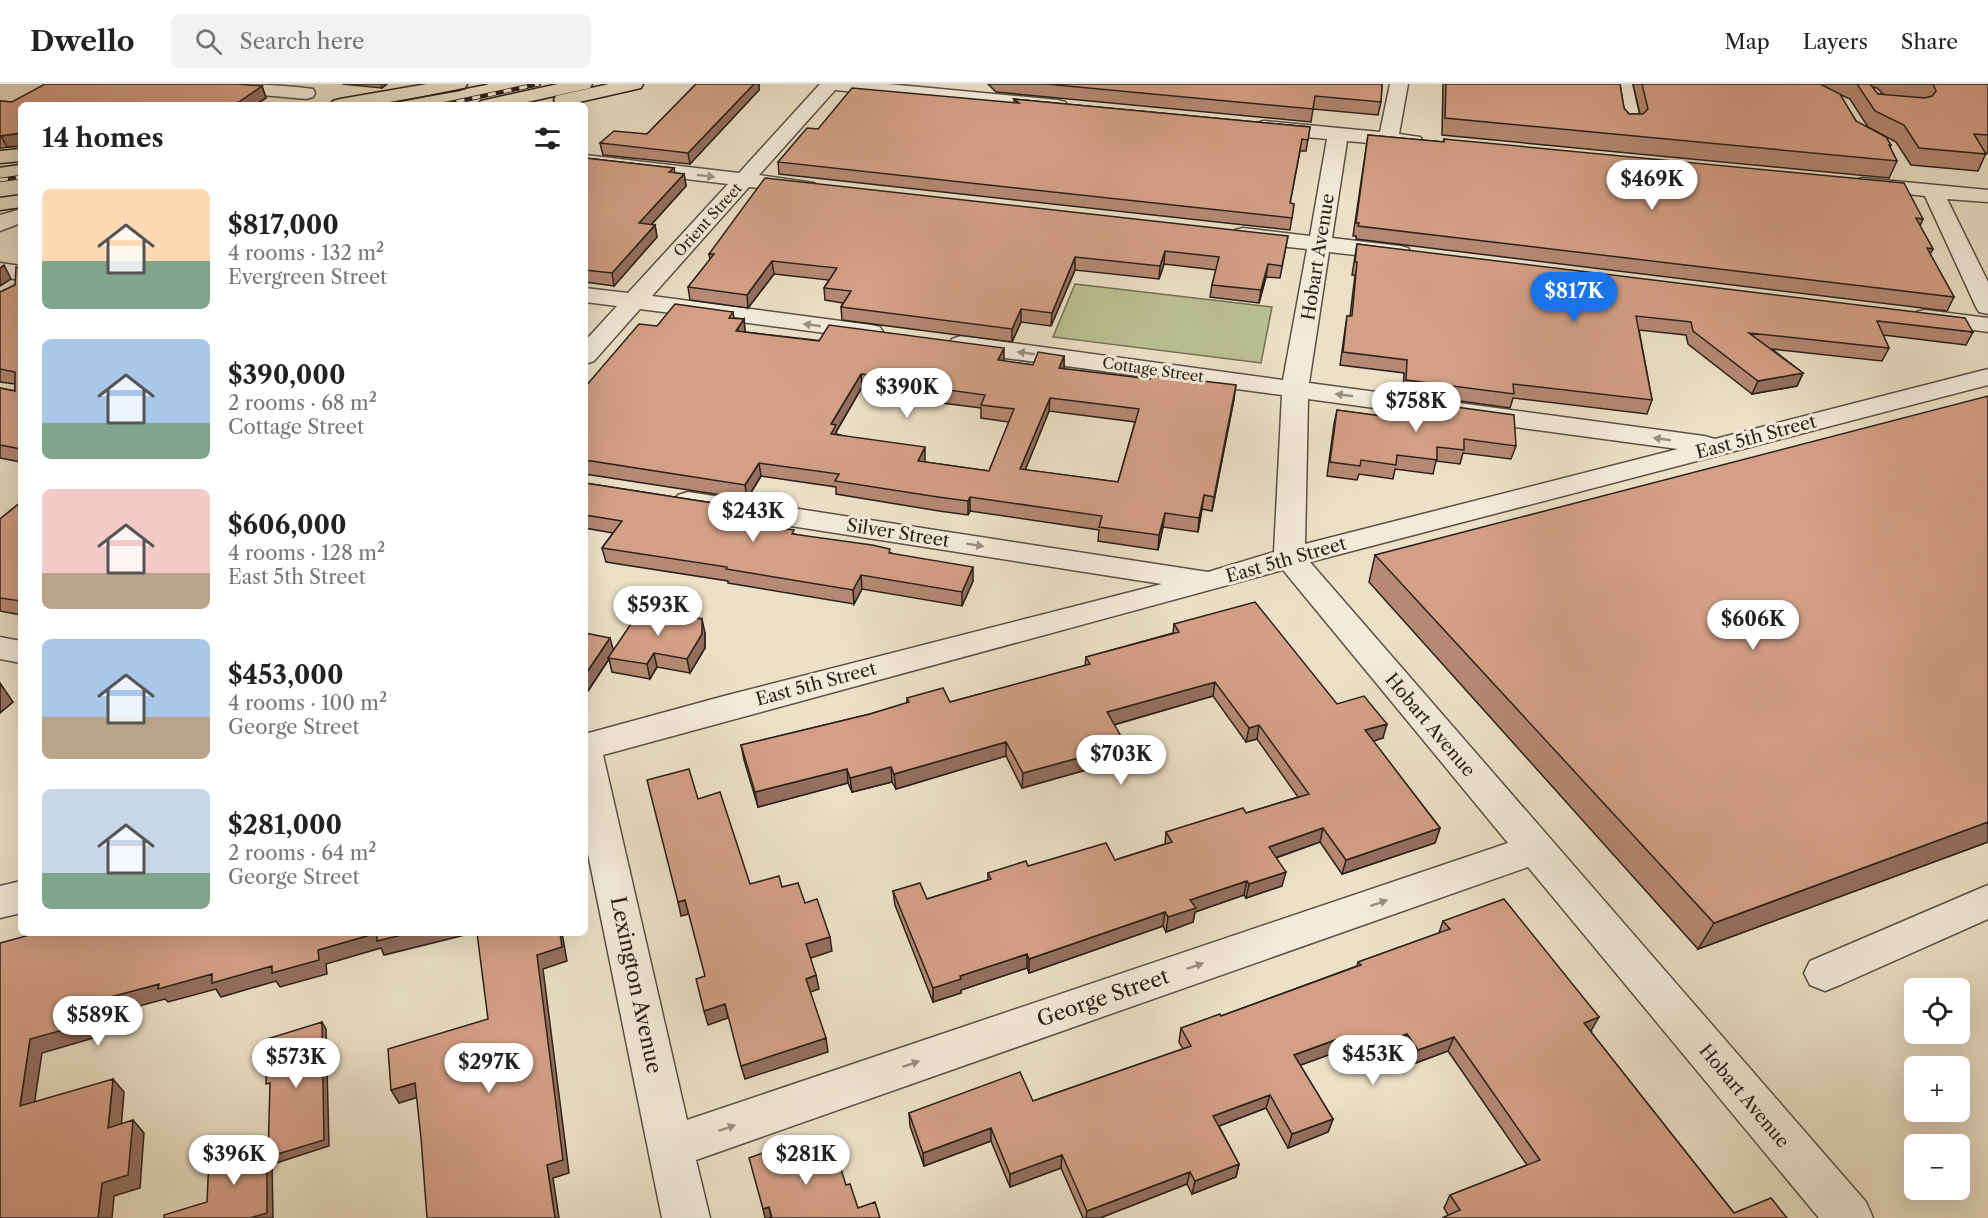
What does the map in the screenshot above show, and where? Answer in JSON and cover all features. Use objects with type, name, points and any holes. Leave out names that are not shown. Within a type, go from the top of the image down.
[{"type":"main road","points":[[357,102],[458,84]]},
{"type":"main road","points":[[502,102],[583,84]]},
{"type":"main road","points":[[554,102],[634,84]]},
{"type":"main road","points":[[0,157],[18,155]]},
{"type":"main road","points":[[0,191],[18,188]]},
{"type":"main road","points":[[0,204],[18,201]]},
{"type":"street","points":[[208,84],[306,94]]},
{"type":"street","points":[[830,84],[1072,108]]},
{"type":"street","name":"Orient Street","points":[[588,353],[830,84]]},
{"type":"street","points":[[1388,139],[1399,84]]},
{"type":"street","points":[[1623,84],[1632,133]]},
{"type":"street","points":[[1245,125],[1432,143]]},
{"type":"street","name":"Hobart Avenue","points":[[1338,134],[1295,388],[1289,558],[1849,1218]]},
{"type":"street","points":[[588,161],[826,189]]},
{"type":"street","points":[[1901,168],[1923,190],[1988,307]]},
{"type":"street","points":[[1845,182],[1988,196]]},
{"type":"street","points":[[0,224],[18,216]]},
{"type":"street","points":[[1226,233],[1426,256]]},
{"type":"street","points":[[0,270],[18,273]]},
{"type":"street","points":[[588,295],[894,335]]},
{"type":"street","points":[[1906,315],[1988,325]]},
{"type":"street","name":"Cottage Street","points":[[941,342],[1720,447]]},
{"type":"street","name":"East 5th Street","points":[[588,746],[724,708],[1212,581],[1289,558],[1988,377]]},
{"type":"street","name":"Silver Street","points":[[656,496],[1212,581]]},
{"type":"street","points":[[0,648],[18,651]]},
{"type":"street","name":"Lexington Avenue","points":[[588,766],[686,1218]]},
{"type":"street","name":"George Street","points":[[671,1147],[1534,849]]},
{"type":"street","points":[[0,902],[18,898]]},
{"type":"street","points":[[1826,973],[1988,901]]},
{"type":"green space","points":[[1075,284],[1272,307],[1261,363],[1053,337]]},
{"type":"building","points":[[45,84],[262,86],[239,102],[18,102],[18,133],[0,136],[0,101],[12,102]]},
{"type":"building","points":[[696,84],[754,84],[688,153],[600,143],[614,131],[647,134]]},
{"type":"building","points":[[1046,84],[1382,84],[1381,102],[1315,96],[1313,109]]},
{"type":"building","points":[[1446,84],[1620,84],[1624,108],[1629,114],[1643,114],[1648,109],[1642,84],[1820,84],[1840,94],[1856,121],[1886,137],[1897,161],[1445,118]]},
{"type":"building","points":[[1857,84],[1870,84],[1878,94],[1925,98],[1932,96],[1936,91],[1933,84],[1988,84],[1988,135],[1974,134],[1986,154],[1919,148],[1904,125],[1875,111]]},
{"type":"building","points":[[852,88],[1019,103],[1014,99],[1310,127],[1308,140],[1302,139],[1290,203],[1294,204],[1292,218],[778,162],[807,128],[818,129]]},
{"type":"building","points":[[1368,135],[1444,142],[1444,139],[1904,183],[1923,219],[1916,218],[1933,249],[1927,248],[1954,297],[1358,226],[1359,223],[1356,223]]},
{"type":"building","points":[[588,158],[674,168],[669,172],[684,174],[639,223],[655,225],[612,273],[588,270]]},
{"type":"building","points":[[765,178],[1288,236],[1282,266],[1268,264],[1261,290],[1212,285],[1219,257],[1165,251],[1160,266],[1075,257],[1052,313],[1021,309],[1012,329],[841,307],[851,291],[824,288],[837,268],[772,261],[747,295],[688,287],[714,254],[709,254]]},
{"type":"building","points":[[1357,244],[1965,318],[1973,332],[1877,321],[1889,348],[1749,333],[1803,373],[1758,381],[1693,331],[1691,322],[1636,316],[1652,400],[1513,384],[1514,394],[1406,380],[1407,360],[1343,352],[1347,316],[1352,316]]},
{"type":"building","points":[[16,267],[18,267],[18,448],[0,445],[0,388],[15,391],[15,372],[0,369],[0,292],[15,285]]},
{"type":"building","points":[[675,304],[733,312],[729,318],[744,319],[736,331],[819,341],[829,325],[1004,348],[998,360],[1033,365],[1038,352],[1064,356],[1059,368],[1150,379],[1152,375],[1236,385],[1214,497],[1204,495],[1199,518],[1165,513],[1159,535],[1099,527],[1102,516],[970,497],[968,501],[938,497],[835,481],[839,474],[759,463],[745,485],[588,460],[588,384],[639,324],[657,326]],"holes":[[[861,374],[944,384],[941,389],[985,395],[981,405],[1014,409],[989,471],[918,461],[925,447],[831,434],[836,425],[831,424]],[[1050,398],[1139,409],[1118,482],[1020,469]]]},
{"type":"building","points":[[1988,396],[1988,822],[1714,923],[1375,555]]},
{"type":"building","points":[[1405,400],[1514,415],[1516,446],[1464,439],[1464,450],[1437,447],[1437,460],[1397,455],[1396,465],[1361,460],[1360,466],[1330,462],[1337,410],[1404,419]]},
{"type":"building","points":[[588,483],[732,506],[726,515],[770,522],[768,526],[794,530],[792,534],[872,545],[890,549],[889,553],[973,567],[962,592],[861,575],[853,590],[726,569],[727,567],[602,548],[622,521],[588,515]]},
{"type":"building","points":[[18,504],[18,601],[0,598],[0,519]]},
{"type":"building","points":[[1255,602],[1337,704],[1364,696],[1387,724],[1365,730],[1440,828],[1346,860],[1323,828],[1269,847],[1286,872],[1249,884],[1247,881],[1190,900],[1196,908],[1168,917],[1165,912],[1029,959],[1027,954],[960,976],[961,979],[933,988],[893,891],[920,883],[927,899],[991,879],[988,873],[1026,861],[1028,866],[1106,843],[1115,860],[1172,842],[1166,832],[1243,808],[1246,813],[1309,794],[1259,725],[1249,728],[1215,682],[1107,712],[1126,745],[1023,773],[1006,742],[894,774],[891,767],[850,778],[847,769],[755,792],[741,745],[870,714],[909,702],[907,698],[943,688],[950,702],[1090,664],[1086,657],[1179,632],[1174,624]]},
{"type":"building","points":[[641,609],[702,619],[702,634],[687,659],[654,653],[647,664],[608,658]]},
{"type":"building","points":[[588,634],[610,638],[588,671]]},
{"type":"building","points":[[689,769],[698,799],[720,792],[750,884],[779,876],[782,887],[798,883],[805,903],[817,899],[830,937],[806,944],[816,975],[806,979],[826,1038],[741,1066],[725,1004],[704,1011],[696,979],[705,976],[685,900],[678,902],[647,780]]},
{"type":"building","points":[[1504,899],[1599,1017],[1584,1023],[1734,1213],[1771,1198],[1787,1218],[1442,1218],[1460,1210],[1450,1195],[1540,1160],[1454,1037],[1418,1050],[1407,1034],[1357,1052],[1346,1036],[1294,1055],[1333,1119],[1292,1134],[1270,1095],[1213,1116],[1239,1164],[1195,1181],[1190,1172],[1087,1211],[1062,1155],[1010,1174],[991,1128],[923,1153],[909,1113],[1020,1072],[1033,1101],[1191,1046],[1181,1028],[1220,1014],[1221,1016],[1361,965],[1358,962],[1450,929],[1443,921]]},
{"type":"building","points":[[26,936],[367,936],[318,950],[319,960],[272,973],[272,966],[212,983],[212,974],[158,989],[159,984],[95,1001],[92,1022],[30,1039],[20,1106],[113,1079],[108,1128],[133,1120],[128,1175],[102,1183],[98,1218],[0,1218],[0,943]]},
{"type":"building","points":[[377,936],[398,936],[377,941]]},
{"type":"building","points":[[477,936],[560,936],[562,947],[537,955],[563,1160],[547,1165],[555,1218],[427,1218],[415,1083],[391,1090],[388,1049],[488,1019]]},
{"type":"building","points":[[322,1022],[324,1140],[268,1157],[270,1083],[266,1084],[267,1039]]},
{"type":"building","points":[[267,1140],[267,1213],[250,1218],[164,1218],[164,1215],[207,1202],[209,1158]]},
{"type":"building","points":[[793,1142],[798,1160],[834,1148],[846,1185],[850,1184],[858,1208],[875,1202],[880,1218],[772,1218],[769,1207],[763,1209],[749,1158]]},
{"type":"tram line","points":[[397,102],[487,84]]},
{"type":"tram line","points":[[0,167],[18,164]]},
{"type":"railway","points":[[455,102],[539,84]]},
{"type":"railway","points":[[0,180],[18,177]]}]
